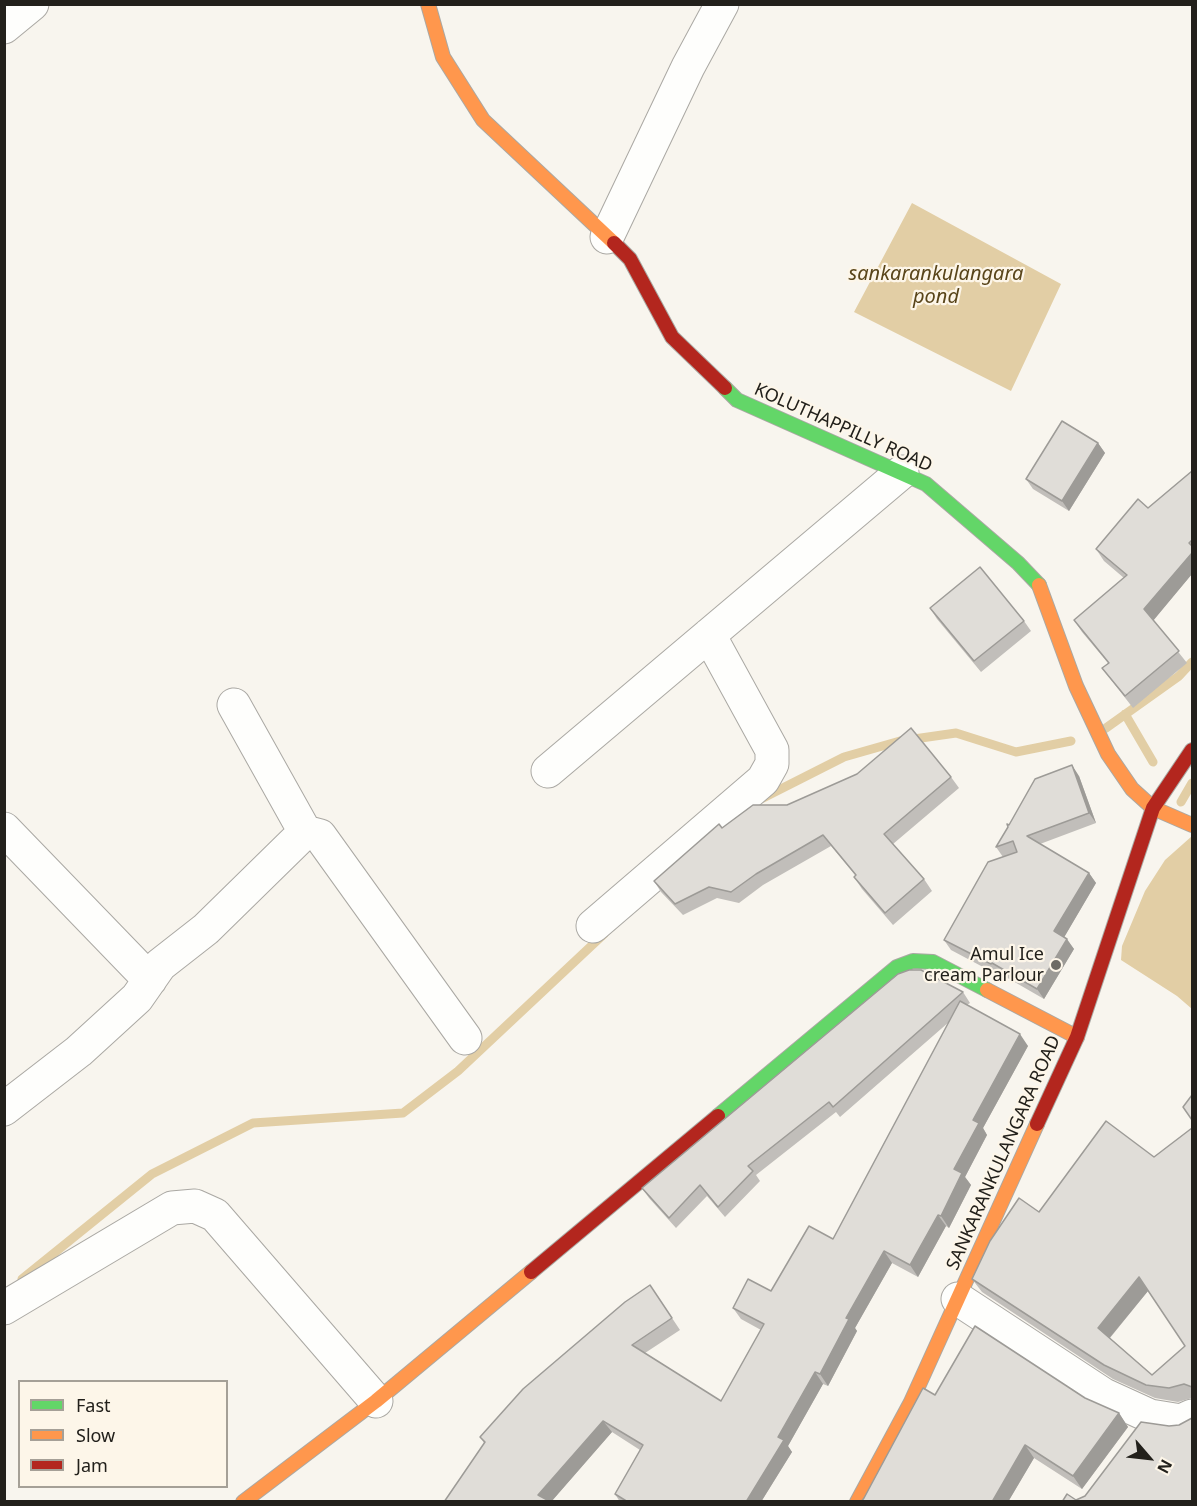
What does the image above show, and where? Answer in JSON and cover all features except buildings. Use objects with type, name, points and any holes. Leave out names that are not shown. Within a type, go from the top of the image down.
[{"type":"street","points":[[4,27],[33,4]]},
{"type":"street","name":"KOLUTHAPPILLY ROAD","points":[[428,4],[443,57],[483,120],[630,259],[672,337],[737,400],[926,484],[1018,563],[1040,586],[1076,686],[1108,754],[1132,789],[1153,808],[1192,825]]},
{"type":"street","points":[[607,237],[688,68],[722,4]]},
{"type":"street","points":[[548,771],[902,472]]},
{"type":"street","points":[[593,926],[763,780],[772,764],[772,750],[709,635]]},
{"type":"street","points":[[234,705],[305,832],[320,836],[465,1038]]},
{"type":"street","name":"SANKARANKULANGARA ROAD","points":[[857,1502],[911,1402],[1077,1037],[1153,808],[1192,750]]},
{"type":"street","points":[[4,829],[150,980]]},
{"type":"street","points":[[4,1109],[79,1051],[137,998],[160,965],[206,929],[305,832]]},
{"type":"street","points":[[243,1502],[376,1401],[897,967],[913,961],[933,962],[1077,1037]]},
{"type":"street","points":[[4,1308],[172,1208],[195,1206],[215,1215],[376,1401]]},
{"type":"street","points":[[958,1299],[1104,1395],[1150,1416],[1189,1423]]},
{"type":"water","name":"sankarankulangara pond","points":[[912,203],[1061,284],[1011,391],[854,312]]},
{"type":"water","points":[[1192,836],[1192,1009],[1177,996],[1121,960],[1122,946],[1145,891],[1165,860]]},
{"type":"waterway","points":[[1106,728],[1179,676],[1192,662]]},
{"type":"waterway","points":[[1125,714],[1153,762]]},
{"type":"waterway","points":[[763,798],[844,757],[900,741],[956,733],[1016,752],[1071,741]]},
{"type":"waterway","points":[[1181,802],[1192,783]]},
{"type":"waterway","points":[[22,1279],[152,1174],[253,1123],[403,1113],[458,1071],[604,934]]},
{"type":"traffic: fast","points":[[725,388],[737,400],[926,484],[1018,563],[1039,585]]},
{"type":"traffic: fast","points":[[718,1116],[897,967],[913,961],[933,962],[987,990]]},
{"type":"traffic: slow","points":[[428,4],[443,57],[483,120],[614,243]]},
{"type":"traffic: slow","points":[[1039,585],[1076,686],[1108,754],[1132,789],[1153,808],[1192,825]]},
{"type":"traffic: slow","points":[[987,990],[1077,1037]]},
{"type":"traffic: slow","points":[[857,1502],[911,1402],[1037,1124]]},
{"type":"traffic: slow","points":[[243,1502],[376,1401],[531,1272]]},
{"type":"traffic: jam","points":[[614,243],[630,259],[672,337],[725,388]]},
{"type":"traffic: jam","points":[[1037,1124],[1077,1037],[1153,808],[1192,750]]},
{"type":"traffic: jam","points":[[531,1272],[718,1116]]},
{"type":"place","name":"Amul Ice cream Parlour","points":[[1056,965]]}]
